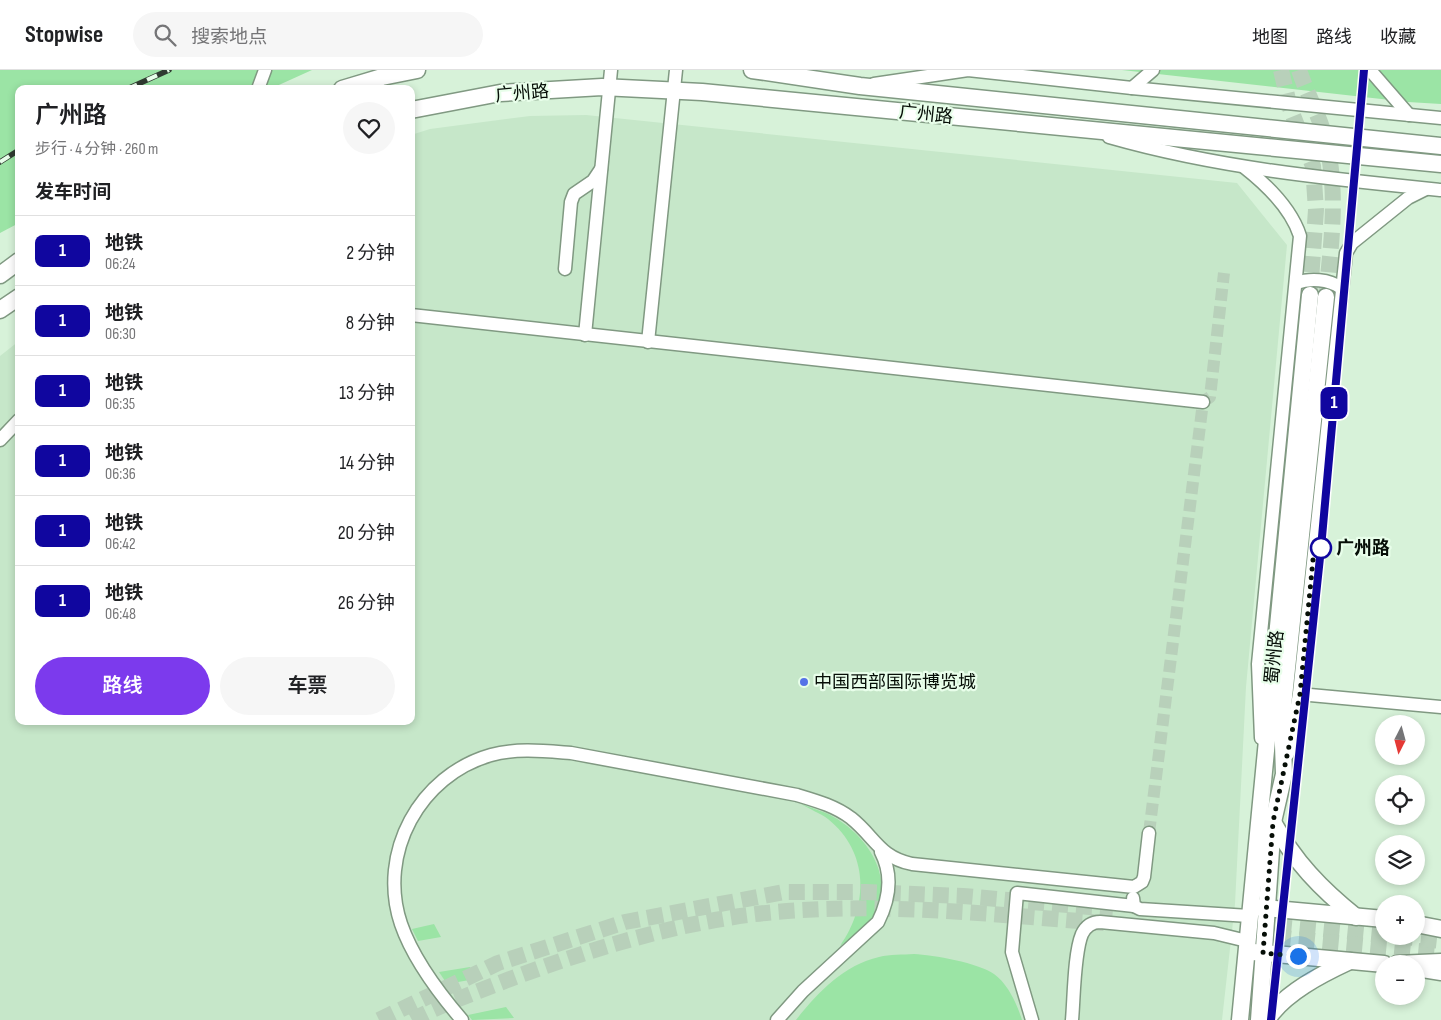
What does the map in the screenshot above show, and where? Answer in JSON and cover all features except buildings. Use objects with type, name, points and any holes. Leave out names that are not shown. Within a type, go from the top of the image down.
[{"type":"main road","points":[[355,85],[417,70]]},
{"type":"main road","name":"广州路","points":[[752,70],[860,86],[1441,146]]},
{"type":"main road","name":"广州路","points":[[415,109],[500,93],[610,88],[675,90],[1441,164]]},
{"type":"main road","points":[[0,275],[15,264]]},
{"type":"main road","name":"蜀州路","points":[[1240,1020],[1246,946],[1255,910],[1284,774],[1282,716],[1318,296],[1262,776],[1255,910],[1263,953],[1259,1020]]},
{"type":"main road","points":[[0,310],[15,300]]},
{"type":"main road","points":[[1273,822],[1286,846],[1323,890],[1356,917]]},
{"type":"main road","points":[[1255,910],[1375,918]]},
{"type":"main road","points":[[1425,926],[1441,929]]},
{"type":"main road","points":[[1246,946],[1263,953],[1375,963]]},
{"type":"main road","points":[[1267,1020],[1273,1011],[1317,977],[1351,960]]},
{"type":"main road","points":[[1425,963],[1441,962]]},
{"type":"street","points":[[259,85],[265,70]]},
{"type":"street","points":[[585,335],[611,70]]},
{"type":"street","points":[[648,342],[676,70]]},
{"type":"street","points":[[860,86],[968,70],[1441,118]]},
{"type":"street","points":[[1132,88],[1154,70]]},
{"type":"street","points":[[1370,70],[1409,115]]},
{"type":"street","points":[[1080,128],[1151,149],[1244,167],[1441,190]]},
{"type":"street","points":[[1244,167],[1258,178],[1283,205],[1296,224],[1300,236],[1258,664],[1262,776]]},
{"type":"street","points":[[565,269],[574,194],[593,181],[602,169]]},
{"type":"street","points":[[1284,774],[1300,694],[1346,253],[1352,243],[1408,198],[1426,189]]},
{"type":"street","points":[[1296,283],[1305,280],[1319,281],[1334,283],[1341,288]]},
{"type":"street","points":[[415,315],[1203,402]]},
{"type":"street","points":[[0,440],[15,424]]},
{"type":"street","points":[[1300,694],[1441,708]]},
{"type":"street","points":[[462,1020],[416,957],[406,939],[397,905],[395,868],[399,846],[412,813],[431,790],[449,775],[468,764],[491,755],[534,750],[570,753],[774,789],[826,804],[840,811],[866,832],[879,849],[888,868],[889,889]]},
{"type":"street","points":[[879,849],[896,860],[912,864],[1134,887],[1142,882],[1144,877],[1149,833]]},
{"type":"street","points":[[777,1020],[803,991],[871,930],[885,909],[895,873],[899,869],[912,864]]},
{"type":"street","points":[[1134,887],[1140,909],[1158,911],[1255,910]]},
{"type":"street","points":[[1032,1020],[1012,952],[1017,893],[1139,902]]},
{"type":"street","points":[[1425,920],[1441,920]]},
{"type":"street","points":[[1072,1020],[1079,944],[1084,930],[1092,924],[1100,922],[1214,933],[1246,946]]},
{"type":"street","points":[[1425,971],[1441,974]]},
{"type":"shaded area","points":[[586,115],[1237,183],[1287,245],[1246,687],[1235,904],[1222,1020],[0,1020],[0,356],[15,344],[15,725],[415,725],[415,134],[430,129],[530,116]]},
{"type":"green space","points":[[0,70],[312,70],[279,85],[15,85],[15,225],[0,233]]},
{"type":"green space","points":[[1122,70],[1441,70],[1441,104],[1408,102]]},
{"type":"green space","points":[[801,804],[826,813],[841,821],[854,832],[875,859],[880,875],[882,890],[878,906],[870,922],[860,932],[840,946],[856,914],[860,896],[857,863],[851,847],[841,832],[828,819]]},
{"type":"green space","points":[[434,924],[441,937],[418,941],[412,929]]},
{"type":"green space","points":[[914,954],[967,963],[994,974],[1004,983],[1022,1020],[796,1020],[822,990],[854,966],[883,956]]},
{"type":"green space","points":[[470,967],[475,979],[447,984],[439,972]]},
{"type":"green space","points":[[506,1007],[514,1018],[472,1020],[468,1015]]},
{"type":"tunnel","points":[[1281,70],[1290,108],[1313,166],[1316,210],[1310,294]]},
{"type":"tunnel","points":[[1299,70],[1322,127],[1330,164],[1333,202],[1326,297]]},
{"type":"tunnel","points":[[1149,833],[1203,402],[1210,397],[1224,273]]},
{"type":"tunnel","points":[[379,1020],[498,963],[625,922],[784,892],[866,892],[963,896],[1113,909]]},
{"type":"tunnel","points":[[412,1020],[472,993],[577,955],[646,935],[716,920],[751,915],[787,911],[867,908],[946,911],[1104,923]]},
{"type":"tunnel","points":[[1252,922],[1375,934]]},
{"type":"tunnel","points":[[1251,935],[1441,953]]},
{"type":"tunnel","points":[[1425,939],[1441,941]]},
{"type":"railway","points":[[136,85],[169,70]]},
{"type":"railway","points":[[0,162],[15,153]]},
{"type":"metro line","name":"1","points":[[1271,1020],[1321,548],[1364,70]]},
{"type":"place","name":"广州路","points":[[1321,548]]},
{"type":"place","name":"中国西部国际博览城","points":[[804,682]]},
{"type":"route","points":[[1298,956],[1263,953],[1265,908],[1273,822],[1300,694],[1315,539],[1321,548]]}]
